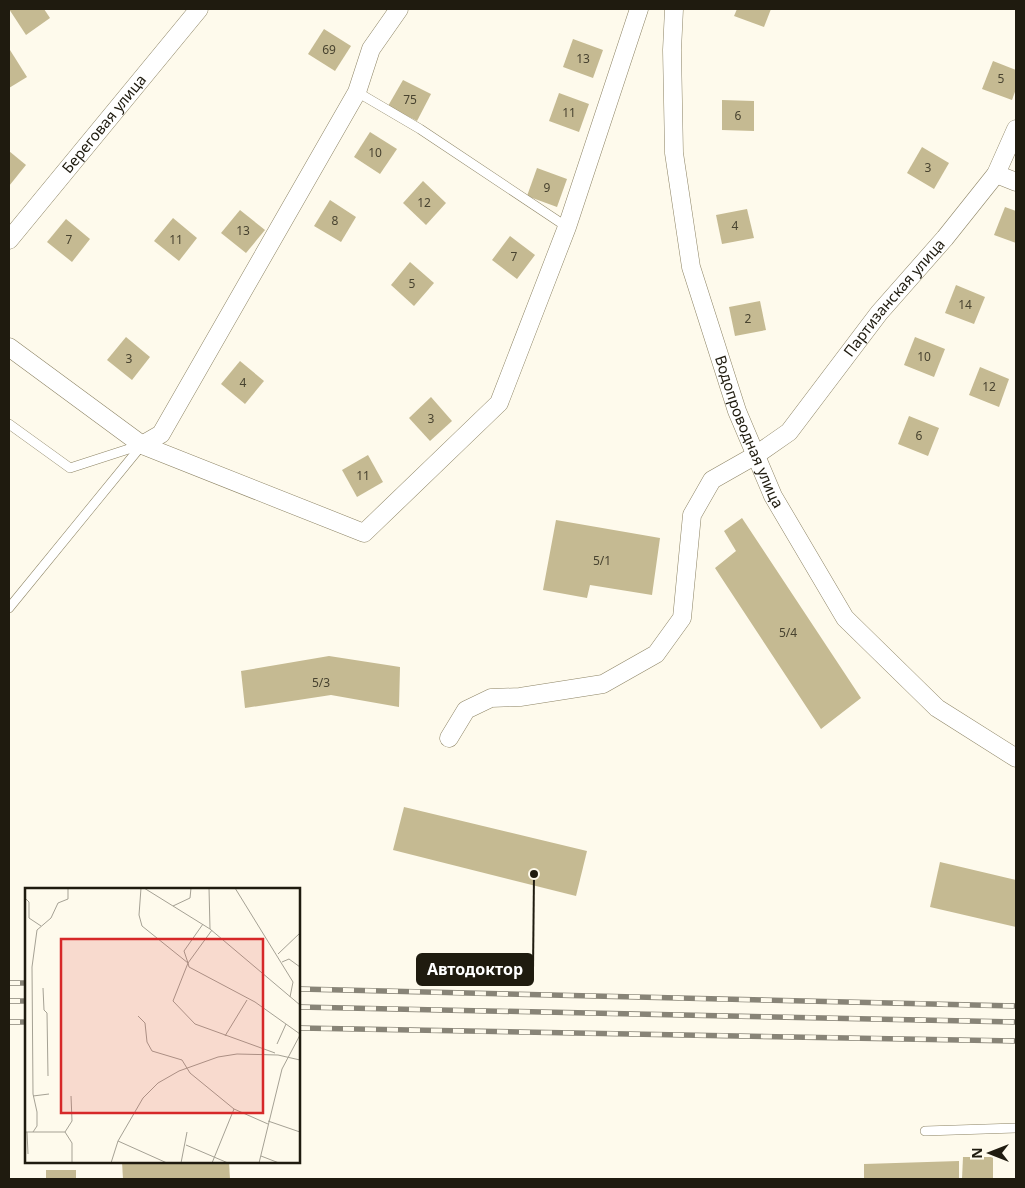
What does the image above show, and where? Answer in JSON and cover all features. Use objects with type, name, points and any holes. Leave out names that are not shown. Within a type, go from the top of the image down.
[{"type":"street","name":"Береговая улица","points":[[9,240],[199,9]]},
{"type":"street","points":[[142,444],[161,434],[357,92],[371,49],[399,9]]},
{"type":"street","points":[[9,347],[142,444],[364,533],[499,403],[567,227],[639,9]]},
{"type":"street","name":"Водопроводная улица","points":[[674,9],[672,50],[674,153],[690,267],[737,411],[773,496],[845,618],[937,708],[1016,758]]},
{"type":"street","name":"Партизанская улица","points":[[449,738],[466,710],[491,698],[520,697],[603,684],[656,654],[682,618],[692,515],[712,480],[756,455],[788,432],[879,312],[945,238],[996,174],[1016,129]]},
{"type":"street","points":[[996,174],[1016,182]]},
{"type":"lane","points":[[357,92],[420,129],[567,227]]},
{"type":"lane","points":[[9,424],[70,468],[142,444]]},
{"type":"lane","points":[[9,608],[142,444]]},
{"type":"lane","points":[[925,1130],[1016,1128]]},
{"type":"building","points":[[9,9],[44,9],[50,18],[26,35]]},
{"type":"building","points":[[737,9],[771,9],[764,27],[734,16]]},
{"type":"building","points":[[324,29],[351,46],[335,71],[308,54]]},
{"type":"building","points":[[573,39],[603,50],[593,78],[563,67]]},
{"type":"building","points":[[9,51],[27,77],[9,88]]},
{"type":"building","points":[[993,61],[1016,70],[1016,89],[1012,100],[982,89]]},
{"type":"building","points":[[403,80],[431,94],[417,121],[388,106]]},
{"type":"building","points":[[559,93],[589,104],[579,132],[549,121]]},
{"type":"building","points":[[722,100],[754,101],[754,131],[722,130]]},
{"type":"building","points":[[370,132],[397,149],[380,174],[354,157]]},
{"type":"building","points":[[922,147],[949,163],[934,189],[907,173]]},
{"type":"building","points":[[9,151],[26,165],[9,186]]},
{"type":"building","points":[[537,168],[567,179],[557,207],[527,196]]},
{"type":"building","points":[[423,181],[446,203],[426,225],[403,203]]},
{"type":"building","points":[[330,200],[356,217],[341,242],[314,226]]},
{"type":"building","points":[[1005,207],[1016,211],[1016,243],[994,235]]},
{"type":"building","points":[[747,209],[754,238],[722,244],[716,215]]},
{"type":"building","points":[[240,210],[265,230],[246,253],[221,233]]},
{"type":"building","points":[[173,218],[197,238],[179,261],[154,241]]},
{"type":"building","points":[[66,219],[90,239],[72,262],[47,242]]},
{"type":"building","points":[[510,236],[535,255],[517,279],[492,260]]},
{"type":"building","points":[[410,262],[434,283],[414,306],[391,285]]},
{"type":"building","points":[[956,285],[985,297],[974,324],[945,313]]},
{"type":"building","points":[[760,301],[766,330],[735,336],[729,307]]},
{"type":"building","points":[[126,337],[150,357],[132,380],[107,360]]},
{"type":"building","points":[[915,337],[945,349],[934,377],[904,365]]},
{"type":"building","points":[[240,361],[264,381],[245,404],[221,384]]},
{"type":"building","points":[[980,367],[1009,379],[999,407],[969,395]]},
{"type":"building","points":[[431,397],[452,421],[430,441],[409,418]]},
{"type":"building","points":[[909,416],[939,428],[928,456],[898,444]]},
{"type":"building","points":[[368,455],[383,482],[357,497],[342,470]]},
{"type":"building","points":[[742,518],[861,698],[821,729],[715,568],[736,551],[724,531]]},
{"type":"building","points":[[556,520],[660,538],[652,595],[590,585],[587,598],[543,590]]},
{"type":"building","points":[[329,656],[400,667],[399,707],[331,695],[245,708],[241,671]]},
{"type":"building","points":[[404,807],[587,851],[576,896],[393,850]]},
{"type":"building","points":[[940,862],[1016,880],[1016,927],[930,907]]},
{"type":"building","points":[[963,1157],[993,1157],[993,1179],[962,1179]]},
{"type":"building","points":[[959,1161],[959,1179],[864,1179],[864,1164]]},
{"type":"building","points":[[122,1163],[229,1163],[230,1179],[123,1179]]},
{"type":"building","points":[[46,1170],[76,1170],[76,1179],[46,1179]]},
{"type":"railway","points":[[9,983],[25,983]]},
{"type":"railway","points":[[300,989],[1016,1006]]},
{"type":"railway","points":[[9,1001],[25,1001]]},
{"type":"railway","points":[[300,1007],[1016,1022]]},
{"type":"railway","points":[[9,1022],[25,1022]]},
{"type":"railway","points":[[300,1028],[1016,1041]]},
{"type":"place","name":"Автодоктор","points":[[534,874]]}]
